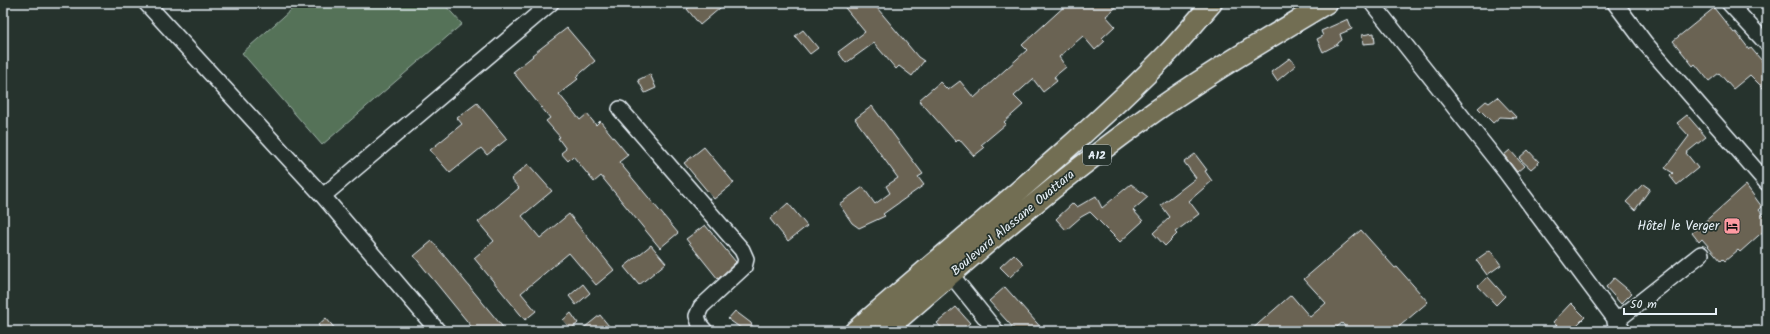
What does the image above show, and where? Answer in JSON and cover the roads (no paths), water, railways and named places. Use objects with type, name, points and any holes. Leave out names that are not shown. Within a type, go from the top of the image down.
[{"type":"main road","name":"Boulevard Alassane Ouattara","points":[[855,331],[1061,154],[1118,102],[1171,50],[1212,3]]},
{"type":"main road","name":"Boulevard Alassane Ouattara","points":[[885,331],[1059,184],[1136,125],[1197,82],[1327,3]]},
{"type":"street","points":[[146,3],[323,196],[438,331]]},
{"type":"street","points":[[323,196],[551,3]]},
{"type":"street","points":[[1372,3],[1505,170],[1620,326],[1701,254]]},
{"type":"street","points":[[1615,3],[1645,43],[1767,183]]},
{"type":"street","points":[[1729,3],[1767,44]]},
{"type":"street","points":[[620,109],[742,250],[746,259],[744,267],[701,307],[697,316],[700,325],[705,331]]},
{"type":"street","points":[[937,259],[951,274],[996,331]]},
{"type":"place","name":"Hôtel le Verger","points":[[1732,226]]}]
